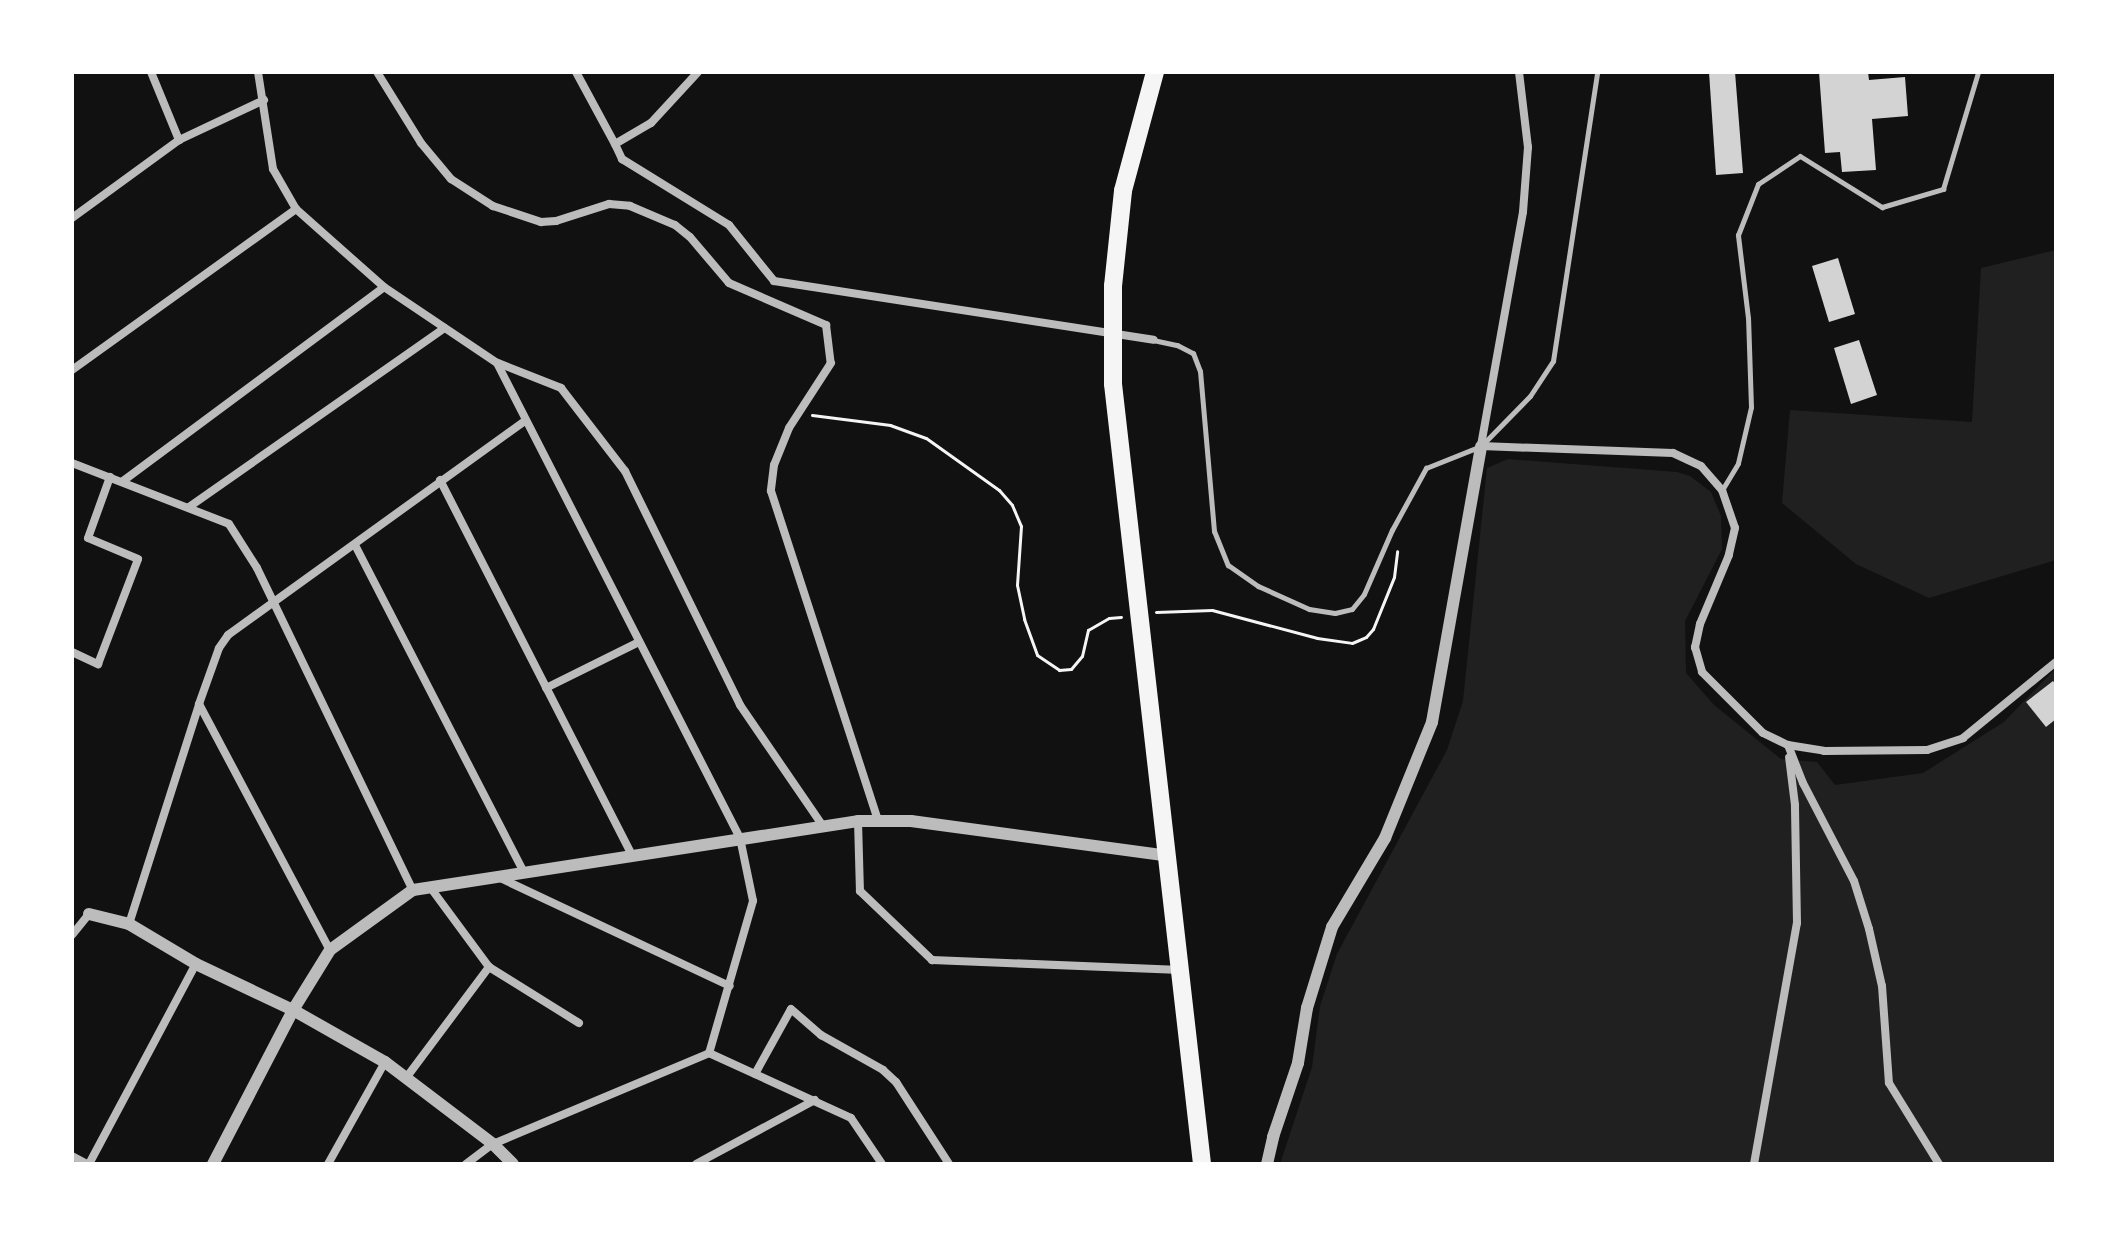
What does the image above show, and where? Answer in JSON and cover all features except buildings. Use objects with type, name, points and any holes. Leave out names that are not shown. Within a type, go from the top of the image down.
[{"type":"highway","points":[[1155,72],[1123,191],[1113,286],[1113,384],[1202,1164]]},
{"type":"street","points":[[151,72],[179,140]]},
{"type":"street","points":[[258,72],[273,169],[296,209],[384,287],[497,363],[561,388],[625,471],[740,705],[823,826]]},
{"type":"street","points":[[377,72],[421,143],[451,179],[493,206],[541,222],[556,221],[609,204],[630,206],[675,225],[690,237],[729,283],[826,325],[831,363],[800,413],[774,465],[771,491],[878,821]]},
{"type":"street","points":[[576,72],[622,159],[729,225],[774,281],[1153,340]]},
{"type":"street","points":[[615,144],[651,123],[698,72]]},
{"type":"street","points":[[1267,1164],[1298,1063],[1307,1008],[1332,927],[1385,838],[1432,722],[1446,660],[1523,212],[1528,147],[1519,72]]},
{"type":"street","points":[[72,218],[179,140],[264,100]]},
{"type":"street","points":[[72,370],[296,209]]},
{"type":"street","points":[[123,481],[384,287]]},
{"type":"street","points":[[189,507],[445,328]]},
{"type":"street","points":[[466,1164],[493,1144],[628,1090],[709,1053],[753,901],[740,838],[497,363]]},
{"type":"street","points":[[129,924],[199,704],[219,648],[228,635],[525,421]]},
{"type":"street","points":[[1481,446],[1673,453],[1701,466],[1722,490],[1735,528],[1695,647],[1702,672],[1763,733],[1788,745],[1824,751],[1927,750],[1963,738],[2056,662]]},
{"type":"street","points":[[72,463],[229,524],[257,568],[413,890]]},
{"type":"street","points":[[72,652],[98,664],[138,559],[88,538],[110,477]]},
{"type":"street","points":[[440,480],[632,856]]},
{"type":"street","points":[[355,545],[524,872]]},
{"type":"street","points":[[546,688],[639,642]]},
{"type":"street","points":[[199,704],[330,950]]},
{"type":"street","points":[[1754,1164],[1797,923],[1795,805],[1788,745]]},
{"type":"street","points":[[1788,745],[1803,783],[1854,881],[1869,929],[1882,986],[1889,1083],[1939,1164]]},
{"type":"street","points":[[213,1164],[293,1010],[330,950],[413,890],[858,821],[911,821],[1169,856]]},
{"type":"street","points":[[858,821],[860,891],[932,960],[1182,970]]},
{"type":"street","points":[[498,877],[730,986]]},
{"type":"street","points":[[430,887],[489,967],[579,1023]]},
{"type":"street","points":[[72,935],[89,914],[129,924],[196,964],[293,1010],[385,1062],[493,1144],[513,1164]]},
{"type":"street","points":[[72,1156],[88,1164],[196,964]]},
{"type":"street","points":[[406,1078],[489,967]]},
{"type":"street","points":[[755,1074],[791,1009],[821,1035],[883,1070],[896,1082],[949,1164]]},
{"type":"street","points":[[709,1053],[815,1100],[858,1124],[882,1164]]},
{"type":"street","points":[[328,1164],[385,1062]]},
{"type":"street","points":[[696,1164],[815,1100]]},
{"type":"lane","points":[[1153,340],[1193,353],[1200,371],[1214,531],[1228,565],[1258,586],[1309,609],[1335,613],[1352,609],[1364,594],[1398,518],[1426,468],[1481,446],[1530,396],[1553,361],[1597,72]]},
{"type":"lane","points":[[1722,490],[1738,463],[1751,407],[1748,318],[1738,235],[1758,184],[1800,156],[1882,207],[1943,189],[1978,72]]},
{"type":"path","points":[[800,413],[890,425],[926,438],[999,490],[1012,505],[1021,526],[1017,585],[1024,619],[1037,655],[1059,670],[1071,669],[1082,656],[1088,630],[1109,618]]},
{"type":"shaded area","points":[[2056,250],[2056,560],[1929,598],[1856,564],[1782,503],[1790,410],[1972,422],[1981,268]]},
{"type":"shaded area","points":[[1508,459],[1677,472],[1690,476],[1711,492],[1721,516],[1722,549],[1685,621],[1686,673],[1714,705],[1781,759],[1817,762],[1835,785],[1923,773],[2004,722],[2056,668],[2056,1164],[1280,1164],[1312,1067],[1320,1006],[1337,954],[1447,750],[1463,701],[1487,468]]}]
